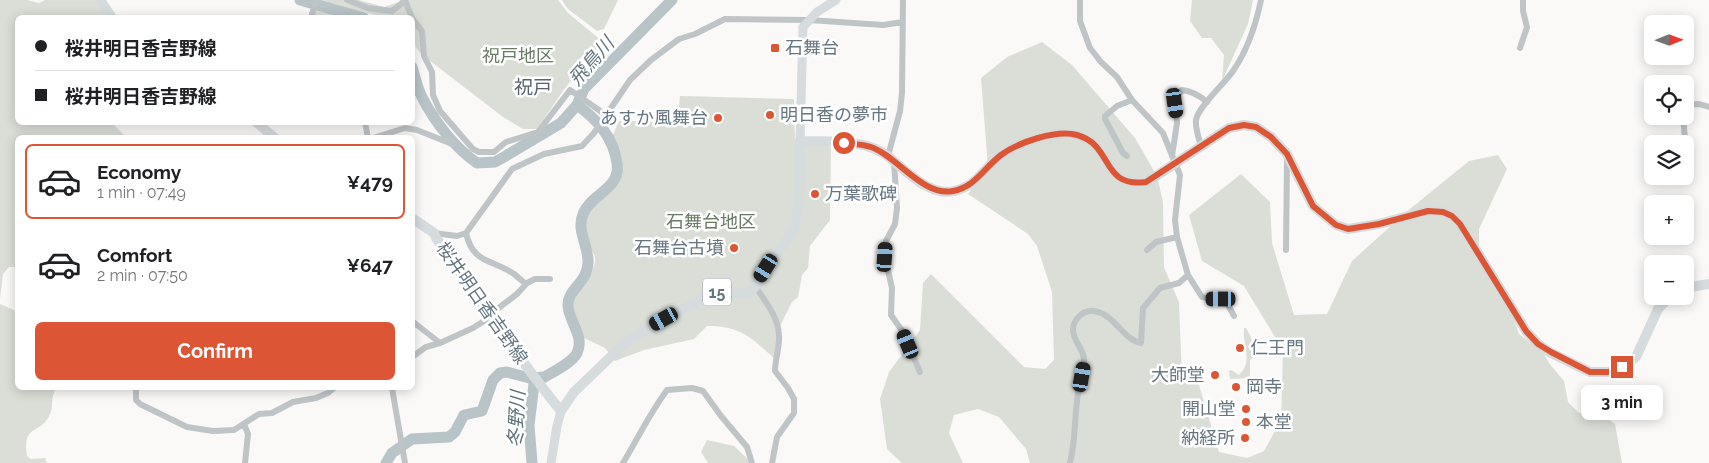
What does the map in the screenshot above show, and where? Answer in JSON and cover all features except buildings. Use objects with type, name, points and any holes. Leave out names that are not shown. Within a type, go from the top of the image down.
[{"type":"main road","points":[[100,0],[110,15]]},
{"type":"main road","points":[[836,0],[817,12],[803,27],[800,141],[844,143],[871,147],[891,159],[926,186],[952,192],[966,187],[976,180],[1001,155],[1038,138],[1066,134],[1077,135],[1093,142],[1104,156],[1114,174],[1122,181],[1129,183],[1146,182],[1165,170],[1176,158],[1201,146],[1229,128],[1244,125],[1256,127],[1271,137],[1287,154],[1313,206],[1336,225],[1348,229],[1379,224],[1428,211],[1443,212],[1452,216],[1460,224],[1526,331],[1538,344],[1590,372],[1608,372],[1622,367],[1636,357],[1658,309],[1662,305]]},
{"type":"main road","points":[[260,125],[272,135]]},
{"type":"main road","name":"15","points":[[561,411],[574,392],[622,346],[638,334],[709,294],[723,291],[743,294],[755,286],[789,238],[795,224],[798,208],[800,141]]},
{"type":"main road","name":"桜井明日香吉野線","points":[[415,220],[434,233],[531,373],[561,411]]},
{"type":"main road","points":[[1694,286],[1709,284]]},
{"type":"main road","points":[[550,463],[556,426],[561,411]]},
{"type":"street","points":[[312,15],[316,0]]},
{"type":"street","points":[[348,0],[368,8],[392,11],[405,0],[411,15]]},
{"type":"street","points":[[903,0],[902,93],[891,159],[897,208],[895,224],[886,241],[885,257],[892,288],[891,315],[903,332],[920,372]]},
{"type":"street","points":[[1080,0],[1080,21],[1090,48],[1101,62],[1117,76],[1132,100],[1163,133],[1176,158],[1180,175],[1175,220],[1188,274],[1202,297],[1221,299],[1227,302],[1234,316]]},
{"type":"street","points":[[1201,146],[1196,120],[1207,102],[1233,71],[1241,58],[1261,0]]},
{"type":"street","points":[[1520,48],[1527,27],[1523,11],[1523,0]]},
{"type":"street","points":[[434,233],[457,236],[466,233],[512,169],[544,154],[582,146],[594,133],[630,80],[651,60],[679,39],[695,34],[725,19],[809,20],[883,25],[903,22]]},
{"type":"street","points":[[415,21],[422,31],[424,56],[432,72],[434,95],[440,111],[471,147],[479,152],[494,152],[506,142],[538,132],[570,90],[606,115]]},
{"type":"street","points":[[1176,158],[1177,123],[1175,98],[1182,90],[1187,90],[1207,102]]},
{"type":"street","points":[[1127,156],[1123,153],[1105,116],[1117,106],[1132,100]]},
{"type":"street","points":[[1694,104],[1709,107]]},
{"type":"street","points":[[383,135],[405,128],[417,130],[452,144]]},
{"type":"street","points":[[1286,250],[1287,154]]},
{"type":"street","points":[[466,233],[469,246],[476,254],[493,265],[514,274],[526,284]]},
{"type":"street","points":[[1147,250],[1156,242],[1178,237]]},
{"type":"street","points":[[1070,463],[1075,440],[1078,394],[1084,360],[1074,338],[1073,327],[1077,318],[1085,312],[1096,312],[1115,322],[1128,338],[1141,343],[1143,308],[1160,288],[1179,282],[1188,274]]},
{"type":"street","points":[[415,355],[426,347],[440,343],[473,328],[535,278],[550,279]]},
{"type":"street","points":[[755,286],[777,322],[780,336],[775,371],[788,388],[794,400],[794,413],[777,437],[772,463]]},
{"type":"street","points":[[415,323],[440,343]]},
{"type":"street","points":[[622,463],[644,429],[650,414],[667,390],[692,388],[704,391],[721,416],[747,447],[752,463]]},
{"type":"street","points":[[136,390],[136,400],[140,404],[187,427],[213,431],[234,430],[259,414],[272,413],[294,402],[316,398],[332,390]]},
{"type":"street","points":[[392,390],[405,463]]},
{"type":"street","points":[[244,424],[248,434],[245,463]]},
{"type":"green space","points":[[0,0],[27,0],[39,3],[45,0],[95,0],[106,15],[15,15],[15,125],[114,125],[124,135],[15,135],[15,267],[9,267],[3,274],[0,299]]},
{"type":"green space","name":"祝戸地区","points":[[313,0],[359,0],[384,7],[400,0],[558,0],[568,13],[602,41],[563,91],[537,129],[523,129],[503,117],[421,54],[415,46],[415,15],[376,15],[349,9],[344,15],[309,15]]},
{"type":"green space","points":[[562,0],[618,0],[604,29],[597,31],[568,9]]},
{"type":"green space","points":[[1192,0],[1253,0],[1248,24],[1222,81],[1224,55],[1211,38],[1202,38],[1190,21]]},
{"type":"green space","points":[[1042,42],[1072,65],[1135,138],[1157,176],[1163,202],[1164,267],[1179,302],[1182,378],[1199,385],[1219,452],[1247,458],[1264,451],[1281,420],[1283,350],[1244,286],[1202,261],[1189,215],[1241,174],[1270,202],[1272,243],[1294,315],[1327,314],[1352,261],[1405,213],[1469,161],[1498,155],[1507,169],[1479,229],[1479,255],[1507,299],[1519,334],[1543,352],[1549,363],[1564,381],[1568,402],[1579,413],[1600,413],[1615,424],[1622,463],[1030,463],[1026,449],[999,417],[978,409],[954,415],[949,433],[963,463],[902,463],[887,449],[880,399],[889,372],[920,330],[923,283],[931,274],[1024,367],[1045,369],[1054,360],[1052,292],[1037,246],[1028,234],[968,194],[988,167],[981,78],[1007,57]]},
{"type":"green space","name":"石舞台地区","points":[[680,96],[794,99],[795,143],[831,147],[830,220],[810,246],[808,268],[802,275],[798,297],[792,302],[780,326],[774,358],[744,334],[728,328],[707,326],[694,339],[644,350],[615,361],[605,348],[582,337],[580,326],[571,309],[571,297],[587,280],[595,264],[595,257],[584,231],[585,214],[591,206],[614,188],[620,176],[619,156],[612,137],[619,121],[647,121],[677,125]]},
{"type":"green space","points":[[0,304],[14,310],[15,312],[15,390],[55,390],[50,414],[42,425],[30,434],[26,445],[27,456],[31,459],[45,458],[47,463],[0,463]]},
{"type":"green space","points":[[1244,328],[1246,328],[1251,337],[1255,356],[1250,360],[1250,375],[1248,378],[1230,379],[1229,371],[1231,370],[1239,375],[1246,364]]},
{"type":"green space","points":[[707,440],[734,446],[752,463],[708,463],[701,452]]},
{"type":"waterway","name":"飛鳥川","points":[[300,0],[353,15]]},
{"type":"waterway","name":"飛鳥川","points":[[415,77],[427,106],[453,142],[477,163],[495,162],[561,123],[577,105],[584,89],[672,0]]},
{"type":"waterway","name":"冬野川","points":[[532,463],[529,425],[534,384],[569,362],[577,353],[579,347],[578,335],[568,306],[571,295],[587,270],[588,257],[581,220],[587,207],[610,185],[617,172],[615,154],[608,137],[598,123],[577,105]]},
{"type":"waterway","points":[[386,463],[392,453],[412,439],[449,437],[455,432],[464,415],[482,411],[493,380],[500,373],[507,372],[533,379],[541,377]]},
{"type":"place","name":"石舞台","points":[[775,48]]},
{"type":"place","name":"明日香の夢市","points":[[770,115]]},
{"type":"place","name":"あすか風舞台","points":[[718,118]]},
{"type":"place","name":"万葉歌碑","points":[[815,194]]},
{"type":"place","name":"石舞台古墳","points":[[734,248]]},
{"type":"place","name":"仁王門","points":[[1240,348]]},
{"type":"place","name":"大師堂","points":[[1215,375]]},
{"type":"place","name":"岡寺","points":[[1236,387]]},
{"type":"place","name":"開山堂","points":[[1246,409]]},
{"type":"place","name":"本堂","points":[[1246,422]]},
{"type":"place","name":"納経所","points":[[1245,438]]},
{"type":"district","name":"祝戸","points":[[533,87]]},
{"type":"route","points":[[844,143],[871,147],[888,156],[926,186],[952,192],[966,187],[976,180],[1001,155],[1023,144],[1051,135],[1077,135],[1093,142],[1104,156],[1114,174],[1122,181],[1139,183],[1146,182],[1229,128],[1244,125],[1256,127],[1271,137],[1287,154],[1313,206],[1336,225],[1348,229],[1379,224],[1428,211],[1443,212],[1452,216],[1460,224],[1526,331],[1538,344],[1590,372],[1608,372],[1622,367]]}]
